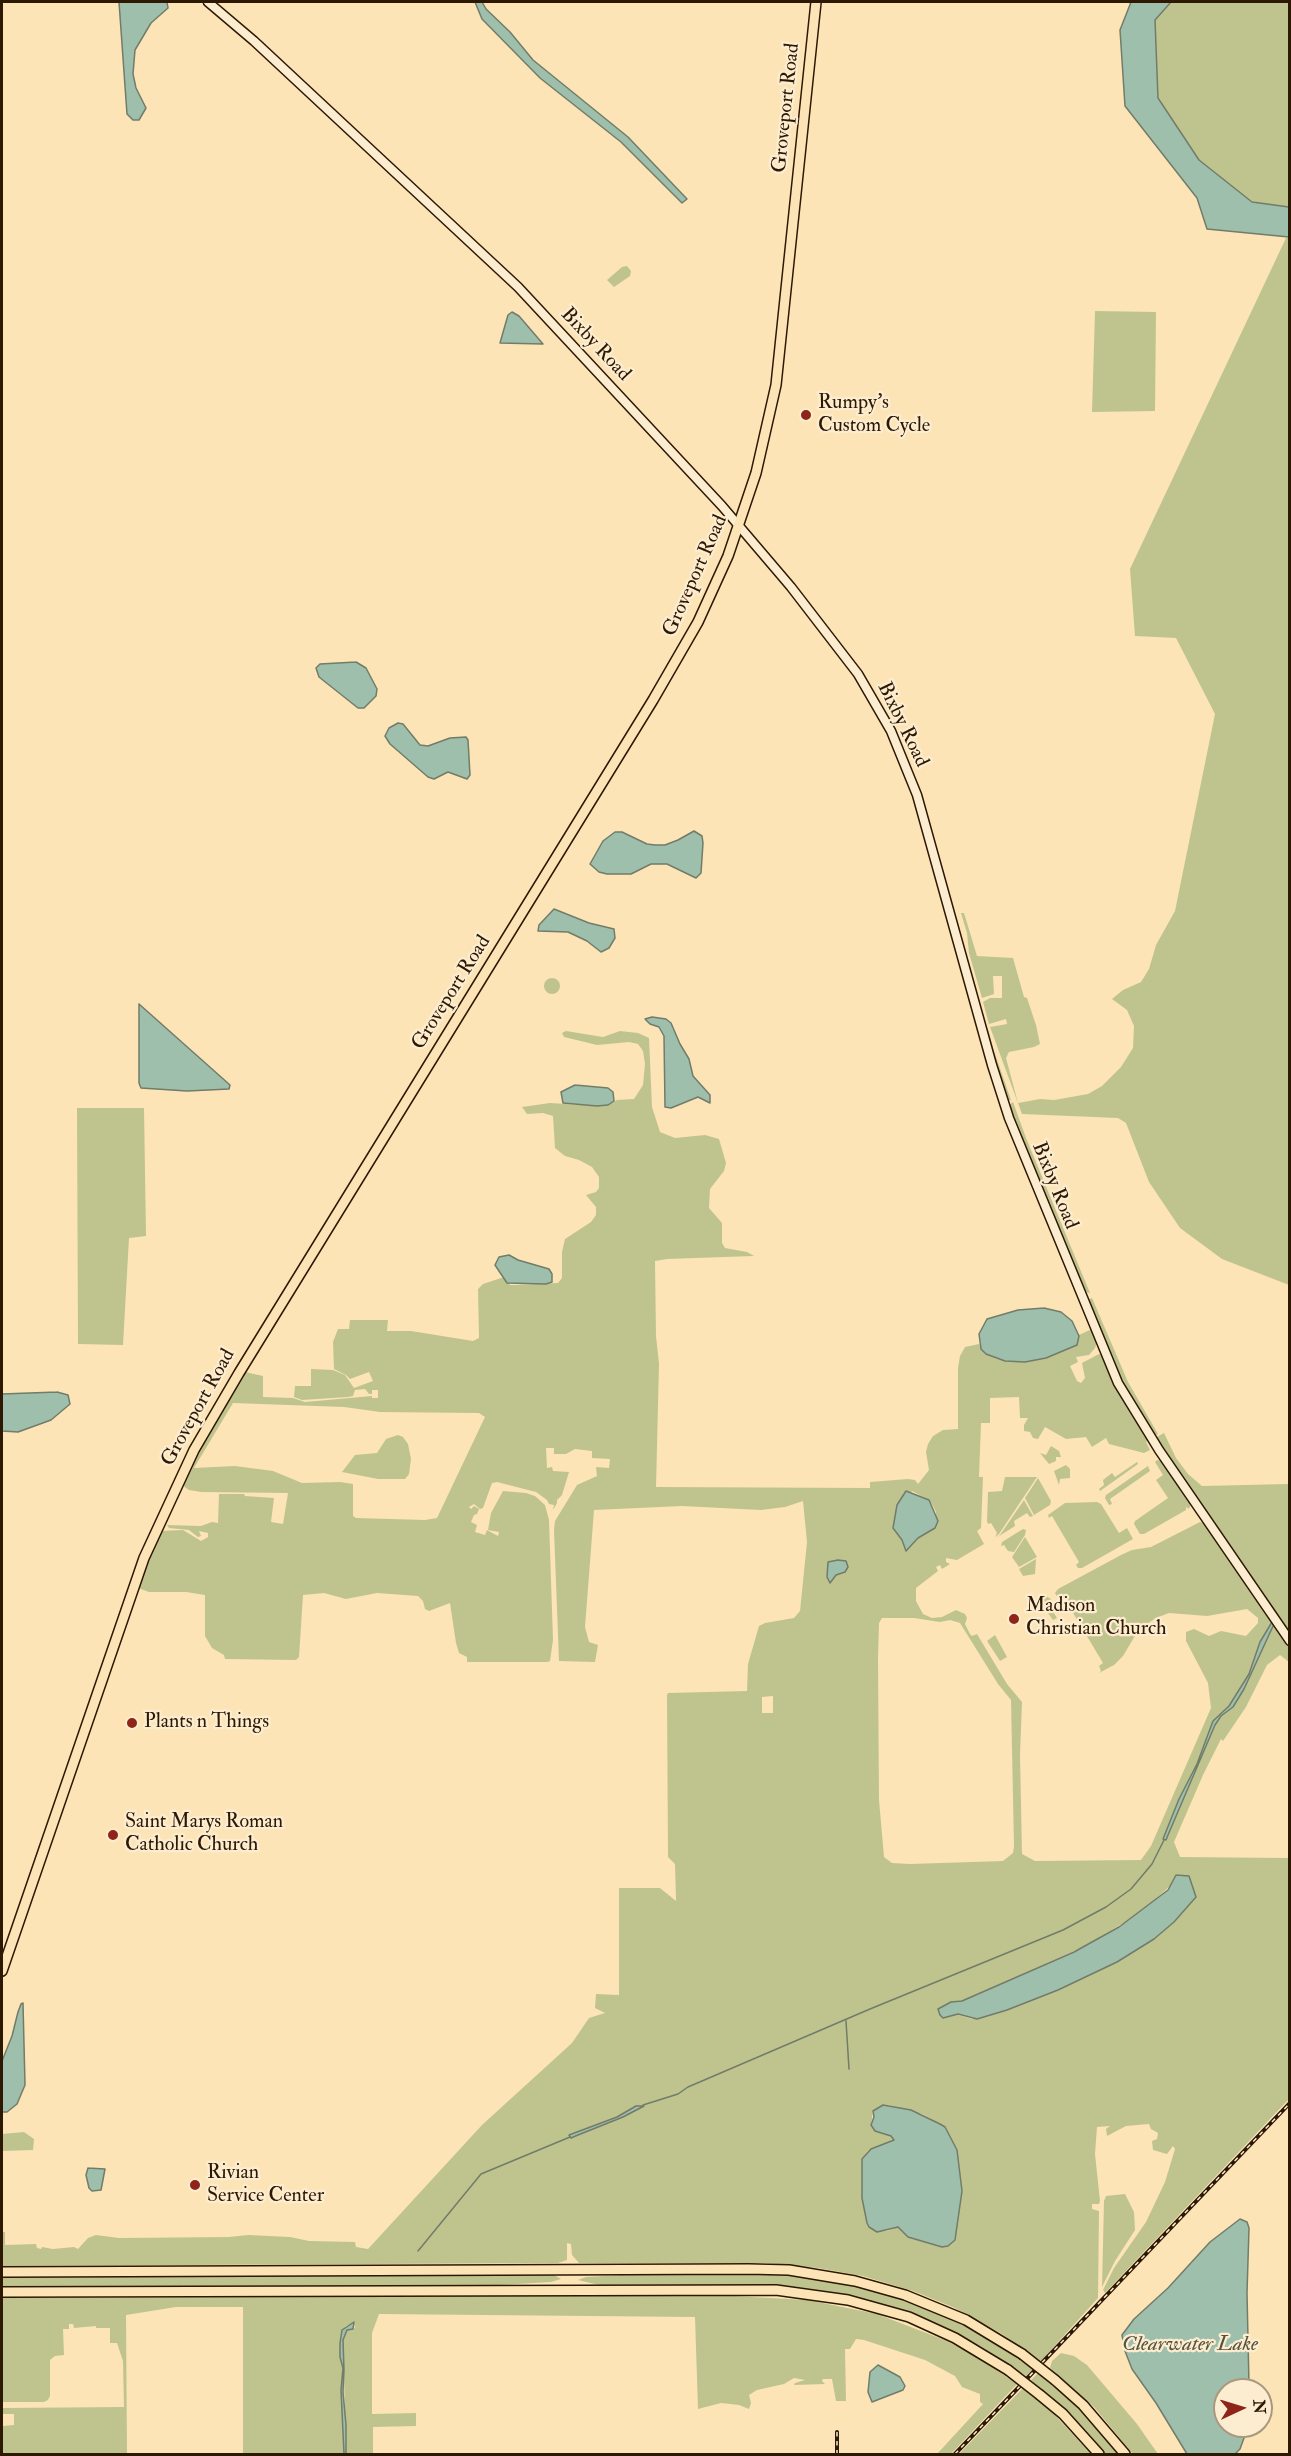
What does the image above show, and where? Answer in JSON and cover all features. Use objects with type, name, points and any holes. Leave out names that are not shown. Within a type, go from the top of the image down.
[{"type":"main road","name":"Groveport Road","points":[[2,1971],[144,1558],[194,1450],[243,1365],[685,646],[716,586],[740,526],[768,428],[776,385],[816,2]]},
{"type":"main road","points":[[2,2272],[789,2270],[855,2281],[905,2295],[966,2320],[1022,2354],[1055,2380],[1083,2405],[1125,2454]]},
{"type":"main road","points":[[2,2292],[666,2289],[793,2291],[849,2300],[909,2318],[955,2338],[1008,2370],[1040,2395],[1063,2414],[1099,2454]]},
{"type":"street","name":"Bixby Road","points":[[208,2],[254,41],[500,269],[740,526],[832,638],[858,674],[891,731],[926,822],[990,1057],[1009,1118],[1104,1350],[1135,1414],[1290,1641]]},
{"type":"green space","points":[[1171,2],[1289,2],[1289,207],[1252,202],[1199,160],[1158,97],[1155,20]]},
{"type":"green space","points":[[1290,237],[1289,1285],[1222,1259],[1180,1228],[1149,1182],[1126,1123],[1118,1118],[1022,1114],[990,1027],[1007,1024],[1006,1019],[989,1024],[983,1002],[990,998],[1002,998],[1002,976],[993,976],[994,994],[982,998],[969,953],[967,933],[961,913],[964,913],[977,956],[1013,958],[1024,997],[1027,998],[1036,1025],[1040,1044],[1009,1052],[1006,1058],[1018,1103],[1088,1094],[1102,1086],[1121,1067],[1133,1048],[1134,1026],[1127,1010],[1112,999],[1123,990],[1141,982],[1149,969],[1156,945],[1175,911],[1215,714],[1176,638],[1135,636],[1130,569],[1286,238]]},
{"type":"green space","points":[[627,266],[631,271],[630,276],[614,287],[607,280],[622,267]]},
{"type":"green space","points":[[1095,311],[1156,312],[1155,411],[1092,412]]},
{"type":"green space","points":[[552,978],[558,980],[560,986],[558,992],[552,994],[546,992],[544,986],[546,980]]},
{"type":"green space","points":[[988,1029],[1011,1100],[1007,1100],[986,1030]]},
{"type":"green space","points":[[566,1031],[603,1037],[620,1031],[638,1033],[649,1038],[652,1107],[660,1132],[675,1138],[705,1135],[719,1139],[726,1163],[724,1171],[710,1189],[709,1208],[722,1223],[722,1243],[725,1248],[747,1252],[754,1256],[655,1261],[656,1336],[659,1364],[656,1487],[870,1488],[870,1482],[908,1479],[915,1480],[918,1484],[929,1470],[926,1452],[933,1436],[943,1430],[958,1429],[958,1368],[960,1356],[965,1347],[979,1344],[983,1351],[995,1358],[1009,1362],[1030,1361],[1046,1358],[1075,1346],[1079,1335],[1092,1329],[1097,1342],[1095,1348],[1089,1355],[1076,1357],[1078,1362],[1070,1366],[1077,1381],[1081,1383],[1085,1378],[1082,1363],[1099,1354],[1102,1355],[1129,1411],[1148,1440],[1146,1442],[1150,1450],[1144,1453],[1109,1444],[1106,1438],[1092,1447],[1086,1437],[1066,1439],[1045,1427],[1038,1439],[1033,1438],[1030,1432],[1024,1431],[1028,1418],[1020,1418],[1019,1397],[990,1398],[990,1423],[981,1423],[979,1477],[983,1477],[981,1528],[977,1531],[984,1544],[957,1560],[946,1558],[946,1562],[950,1564],[942,1569],[940,1565],[936,1567],[938,1571],[916,1588],[916,1601],[923,1614],[932,1618],[942,1617],[956,1610],[965,1614],[967,1618],[965,1624],[970,1634],[972,1636],[977,1634],[1007,1684],[1022,1702],[1020,1755],[1022,1854],[1035,1861],[1141,1860],[1151,1846],[1211,1708],[1208,1683],[1186,1641],[1186,1632],[1194,1629],[1209,1636],[1221,1631],[1246,1636],[1258,1623],[1258,1618],[1247,1609],[1207,1616],[1169,1613],[1139,1629],[1123,1656],[1114,1665],[1099,1673],[1101,1671],[1099,1666],[1103,1663],[1063,1596],[1058,1598],[1055,1593],[1058,1589],[1121,1555],[1132,1550],[1151,1547],[1200,1522],[1204,1523],[1272,1622],[1260,1642],[1249,1674],[1229,1706],[1213,1721],[1197,1764],[1179,1799],[1163,1839],[1168,1835],[1215,1725],[1221,1716],[1233,1707],[1244,1689],[1274,1624],[1289,1646],[1289,1662],[1280,1655],[1267,1665],[1246,1707],[1223,1741],[1221,1739],[1174,1842],[1180,1857],[1289,1858],[1289,2099],[1105,2293],[1103,2290],[1114,2268],[1146,2222],[1165,2182],[1175,2149],[1173,2146],[1167,2154],[1153,2150],[1152,2141],[1157,2139],[1158,2133],[1151,2129],[1149,2124],[1126,2126],[1107,2136],[1106,2129],[1110,2126],[1097,2127],[1095,2154],[1100,2201],[1099,2204],[1092,2204],[1092,2209],[1099,2211],[1098,2298],[1041,2361],[1002,2334],[955,2308],[913,2291],[863,2276],[818,2268],[766,2263],[579,2263],[572,2255],[571,2244],[567,2243],[567,2260],[558,2263],[2,2266],[2,2232],[5,2232],[5,2245],[36,2244],[37,2248],[41,2249],[42,2247],[53,2249],[74,2247],[78,2249],[88,2238],[96,2235],[119,2238],[248,2235],[290,2237],[309,2241],[355,2242],[356,2247],[368,2249],[482,2125],[572,2043],[589,2018],[605,2013],[595,2008],[596,1994],[619,1995],[619,1888],[660,1888],[676,1901],[675,1864],[668,1857],[667,1695],[668,1693],[747,1691],[748,1664],[759,1626],[794,1618],[800,1611],[807,1542],[803,1501],[785,1507],[761,1510],[682,1506],[594,1510],[585,1627],[589,1642],[598,1645],[595,1662],[559,1661],[554,1530],[555,1521],[577,1485],[597,1476],[596,1467],[609,1468],[610,1459],[592,1458],[592,1451],[575,1449],[566,1454],[554,1454],[554,1448],[546,1448],[547,1468],[552,1467],[553,1471],[569,1472],[562,1495],[553,1510],[554,1505],[549,1504],[536,1492],[497,1482],[492,1483],[483,1508],[480,1509],[474,1504],[469,1507],[471,1509],[474,1506],[479,1509],[471,1522],[477,1525],[475,1532],[485,1535],[487,1530],[498,1536],[499,1532],[488,1530],[491,1513],[503,1491],[535,1496],[545,1505],[549,1520],[553,1640],[548,1662],[467,1662],[467,1657],[459,1653],[456,1643],[450,1603],[429,1611],[425,1609],[423,1601],[418,1596],[377,1593],[346,1599],[324,1593],[303,1595],[299,1657],[296,1660],[225,1659],[224,1655],[212,1648],[205,1636],[205,1595],[186,1592],[149,1592],[138,1588],[160,1531],[183,1530],[201,1541],[208,1537],[208,1533],[199,1531],[201,1536],[198,1537],[189,1530],[169,1528],[167,1525],[201,1526],[212,1522],[218,1523],[219,1494],[244,1494],[245,1496],[274,1498],[271,1522],[283,1524],[288,1493],[201,1492],[189,1490],[182,1485],[203,1441],[245,1372],[263,1376],[263,1397],[293,1398],[305,1402],[372,1396],[372,1398],[378,1398],[378,1390],[372,1390],[372,1394],[369,1394],[365,1389],[355,1390],[353,1396],[348,1397],[302,1400],[294,1397],[295,1386],[311,1386],[311,1369],[333,1370],[345,1375],[354,1388],[373,1381],[369,1372],[350,1379],[346,1375],[334,1369],[333,1342],[338,1329],[349,1329],[350,1320],[388,1320],[387,1331],[411,1331],[473,1341],[479,1338],[478,1289],[483,1284],[504,1277],[510,1285],[558,1283],[562,1278],[562,1252],[565,1239],[591,1222],[596,1215],[596,1207],[586,1195],[596,1192],[599,1188],[599,1177],[592,1167],[565,1156],[555,1148],[553,1116],[543,1113],[527,1114],[522,1107],[550,1103],[597,1106],[608,1105],[617,1100],[634,1099],[643,1085],[645,1064],[643,1051],[638,1044],[629,1042],[597,1045],[564,1037],[562,1033]],"holes":[[[233,1403],[344,1407],[380,1412],[479,1413],[485,1417],[437,1518],[425,1520],[356,1518],[353,1516],[353,1484],[302,1483],[273,1471],[235,1466],[194,1468]],[[912,1491],[929,1500],[936,1512],[935,1528],[918,1538],[907,1550],[894,1522],[896,1514]],[[882,1618],[914,1618],[940,1622],[950,1620],[960,1623],[998,1684],[1011,1700],[1014,1846],[1013,1853],[1003,1861],[910,1864],[892,1863],[884,1857],[879,1800],[879,1623]],[[773,1696],[773,1713],[762,1713],[762,1697]],[[1170,1886],[1196,1897],[1174,1922],[1154,1939],[1117,1962],[1058,1990],[972,2019],[938,2009],[951,2002],[962,2001],[1085,1946],[1140,1913]],[[888,2105],[922,2114],[945,2127],[957,2150],[962,2191],[955,2239],[948,2246],[942,2247],[908,2237],[898,2227],[887,2231],[869,2227],[862,2198],[862,2159],[868,2151],[894,2140],[894,2137],[875,2131],[871,2126],[873,2111]],[[636,2106],[642,2106],[623,2117],[570,2137],[570,2135],[617,2117]]]},
{"type":"green space","points":[[1013,1102],[1090,1293],[1085,1292],[1027,1155],[1009,1105]]},
{"type":"green space","points":[[77,1108],[144,1108],[146,1236],[129,1238],[123,1345],[78,1344]]},
{"type":"green space","points":[[1092,1298],[1128,1382],[1158,1434],[1154,1436],[1119,1376],[1087,1300]]},
{"type":"green space","points":[[1164,1433],[1176,1458],[1188,1474],[1202,1486],[1289,1484],[1289,1634],[1155,1438]]},
{"type":"green space","points":[[398,1435],[403,1437],[408,1444],[411,1459],[409,1474],[405,1479],[378,1479],[342,1472],[355,1455],[377,1453],[386,1439]]},
{"type":"green space","points":[[1051,1446],[1059,1451],[1061,1457],[1056,1457],[1056,1461],[1049,1464],[1040,1453],[1046,1455]]},
{"type":"green space","points":[[1162,1461],[1191,1504],[1189,1509],[1186,1507],[1186,1510],[1144,1534],[1140,1534],[1134,1524],[1135,1521],[1168,1498],[1156,1480],[1163,1475],[1155,1462]]},
{"type":"green space","points":[[1137,1462],[1138,1464],[1100,1491],[1099,1489],[1104,1485],[1103,1480],[1112,1473],[1115,1477]]},
{"type":"green space","points":[[1066,1465],[1070,1469],[1070,1478],[1060,1479],[1059,1485],[1054,1471]]},
{"type":"green space","points":[[1148,1466],[1150,1471],[1110,1499],[1112,1504],[1109,1505],[1105,1498],[1106,1495]]},
{"type":"green space","points":[[1005,1477],[1037,1477],[995,1537],[997,1533],[987,1521],[988,1492],[1002,1491]]},
{"type":"green space","points":[[1038,1478],[1051,1501],[1050,1505],[1034,1515],[1025,1498]]},
{"type":"green space","points":[[1024,1500],[1033,1516],[1030,1517],[1027,1513],[1014,1521],[1015,1526],[996,1538],[1000,1535]]},
{"type":"green space","points":[[1097,1502],[1101,1504],[1119,1533],[1127,1528],[1133,1539],[1082,1568],[1078,1568],[1076,1565],[1079,1562],[1052,1516],[1049,1518],[1048,1515],[1065,1503]]},
{"type":"green space","points":[[1023,1529],[1026,1530],[1025,1535],[1014,1552],[1008,1551],[1004,1545],[1001,1546],[1002,1542]]},
{"type":"green space","points":[[1025,1537],[1037,1557],[1019,1567],[1012,1557]]},
{"type":"green space","points":[[1036,1559],[1035,1574],[1023,1576],[1019,1569]]},
{"type":"green space","points":[[1046,1596],[1051,1599],[1048,1604],[1057,1618],[1053,1620],[1041,1603]]},
{"type":"green space","points":[[995,1635],[1007,1657],[1000,1661],[987,1641]]},
{"type":"green space","points":[[24,2132],[34,2139],[33,2150],[2,2151],[2,2134]]},
{"type":"green space","points":[[1125,2194],[1134,2212],[1135,2230],[1102,2287],[1104,2201],[1106,2196]]},
{"type":"green space","points":[[536,2273],[554,2275],[561,2279],[551,2282],[483,2286],[2,2288],[2,2276]]},
{"type":"green space","points":[[660,2273],[772,2274],[800,2276],[858,2286],[908,2301],[952,2319],[985,2336],[1033,2369],[1026,2376],[982,2347],[948,2330],[900,2310],[849,2296],[776,2286],[599,2285],[578,2280],[586,2277]]},
{"type":"green space","points":[[714,2295],[808,2300],[877,2314],[947,2341],[977,2357],[1017,2384],[951,2454],[937,2454],[983,2404],[980,2402],[980,2394],[962,2387],[955,2376],[925,2360],[864,2340],[856,2339],[850,2349],[845,2349],[846,2401],[836,2401],[832,2379],[823,2379],[825,2384],[794,2385],[805,2380],[794,2378],[784,2384],[757,2390],[749,2395],[751,2403],[749,2409],[739,2405],[721,2403],[698,2409],[695,2317],[379,2314],[372,2333],[372,2414],[416,2413],[416,2426],[373,2427],[373,2454],[346,2454],[343,2340],[347,2330],[355,2328],[354,2323],[346,2326],[341,2332],[340,2343],[343,2368],[341,2390],[344,2454],[243,2454],[243,2307],[176,2307],[126,2315],[127,2454],[2,2454],[2,2426],[14,2425],[14,2414],[2,2414],[2,2408],[124,2407],[123,2361],[117,2343],[110,2343],[110,2328],[96,2328],[96,2326],[74,2328],[73,2324],[69,2324],[69,2329],[63,2329],[64,2355],[55,2356],[50,2360],[48,2400],[44,2402],[2,2402],[2,2298]]},
{"type":"green space","points":[[1061,2353],[1074,2356],[1087,2365],[1137,2424],[1158,2454],[1133,2454],[1094,2407],[1050,2368],[1052,2361]]},
{"type":"green space","points":[[1038,2373],[1086,2415],[1120,2454],[1105,2454],[1079,2425],[1031,2380]]},
{"type":"green space","points":[[1023,2388],[1052,2412],[1091,2454],[959,2454]]},
{"type":"water","points":[[119,2],[167,2],[168,8],[151,23],[135,50],[133,74],[136,88],[146,108],[139,120],[133,120],[127,114]]},
{"type":"water","points":[[475,2],[482,2],[533,60],[628,137],[687,199],[682,203],[621,142],[540,78],[482,19]]},
{"type":"water","points":[[1131,2],[1171,2],[1155,20],[1158,98],[1199,160],[1252,202],[1289,207],[1289,237],[1207,229],[1197,198],[1125,106],[1120,30]]},
{"type":"water","points":[[512,312],[519,316],[543,344],[500,343],[508,315]]},
{"type":"water","points":[[356,662],[366,668],[377,689],[376,696],[364,708],[358,708],[319,677],[316,668],[320,664]]},
{"type":"water","points":[[398,723],[403,724],[420,745],[428,746],[450,738],[466,737],[470,775],[467,779],[448,772],[434,779],[428,777],[390,744],[385,736],[389,728]]},
{"type":"water","points":[[694,831],[702,836],[703,843],[701,873],[696,878],[667,864],[651,864],[631,874],[607,874],[599,872],[590,864],[603,841],[615,832],[622,832],[647,844],[665,845]]},
{"type":"water","points":[[554,909],[589,923],[614,929],[615,938],[609,948],[601,952],[587,941],[568,932],[538,931],[539,925]]},
{"type":"water","points":[[139,1004],[230,1085],[229,1089],[187,1091],[141,1088],[139,1083]]},
{"type":"water","points":[[652,1017],[666,1019],[671,1023],[689,1059],[693,1076],[710,1095],[710,1103],[698,1097],[671,1108],[665,1107],[664,1036],[659,1027],[650,1024],[645,1019]]},
{"type":"water","points":[[575,1085],[608,1088],[613,1092],[614,1101],[608,1105],[597,1106],[563,1103],[561,1092]]},
{"type":"water","points":[[509,1255],[549,1269],[552,1282],[546,1284],[507,1283],[495,1265],[499,1257]]},
{"type":"water","points":[[1044,1308],[1061,1312],[1072,1321],[1079,1336],[1077,1345],[1046,1358],[1025,1362],[1005,1361],[986,1354],[981,1349],[979,1334],[987,1319],[1018,1310]]},
{"type":"water","points":[[57,1392],[68,1395],[70,1404],[51,1420],[18,1432],[2,1431],[2,1394]]},
{"type":"water","points":[[906,1491],[929,1500],[938,1521],[935,1528],[918,1538],[906,1551],[902,1540],[893,1528],[897,1505]]},
{"type":"water","points":[[846,1561],[848,1567],[845,1572],[836,1575],[830,1583],[827,1577],[828,1562]]},
{"type":"water","points":[[1272,1622],[1274,1624],[1244,1689],[1233,1707],[1221,1716],[1215,1725],[1166,1840],[1163,1839],[1179,1799],[1197,1764],[1213,1721],[1229,1706],[1249,1674],[1260,1642]]},
{"type":"water","points":[[1176,1875],[1189,1876],[1196,1897],[1174,1922],[1154,1939],[1117,1962],[1058,1990],[977,2019],[958,2014],[943,2018],[940,2015],[938,2009],[951,2002],[962,2001],[1074,1952],[1119,1927],[1168,1890]]},
{"type":"water","points":[[23,2003],[25,2085],[17,2104],[7,2112],[2,2112],[2,2061]]},
{"type":"water","points":[[883,2105],[911,2110],[945,2127],[957,2150],[962,2191],[955,2240],[948,2246],[942,2247],[908,2237],[898,2227],[877,2232],[867,2223],[862,2198],[862,2159],[871,2149],[894,2140],[891,2136],[875,2131],[871,2125],[874,2117],[873,2111]]},
{"type":"water","points":[[636,2106],[644,2106],[571,2138],[569,2135],[617,2117]]},
{"type":"water","points":[[88,2168],[105,2169],[101,2190],[92,2191],[89,2188],[86,2175]]},
{"type":"water","name":"Clearwater Lake","points":[[1240,2219],[1247,2222],[1249,2228],[1247,2293],[1249,2378],[1213,2378],[1213,2438],[1244,2438],[1240,2449],[1235,2454],[1187,2454],[1132,2369],[1122,2335],[1134,2319],[1168,2288],[1210,2242]]},
{"type":"water","points":[[354,2322],[353,2329],[347,2330],[343,2340],[344,2370],[343,2392],[346,2425],[346,2454],[344,2454],[341,2390],[343,2368],[340,2343],[342,2330]]},
{"type":"water","points":[[878,2365],[900,2377],[905,2386],[903,2390],[872,2402],[868,2392],[870,2372]]},
{"type":"waterway","points":[[643,2105],[678,2094],[688,2087],[870,2009],[1063,1930],[1106,1907],[1131,1889],[1152,1864],[1164,1840]]},
{"type":"waterway","points":[[846,2021],[849,2069]]},
{"type":"waterway","points":[[418,2251],[481,2174],[570,2137]]},
{"type":"railway","points":[[955,2454],[1290,2103]]},
{"type":"railway","points":[[837,2432],[837,2454]]},
{"type":"place","name":"Rumpy's Custom Cycle","points":[[806,415]]},
{"type":"place","name":"Madison Christian Church","points":[[1014,1619]]},
{"type":"place","name":"Plants n Things","points":[[132,1723]]},
{"type":"place","name":"Saint Marys Roman Catholic Church","points":[[113,1835]]},
{"type":"place","name":"Rivian Service Center","points":[[195,2185]]}]
